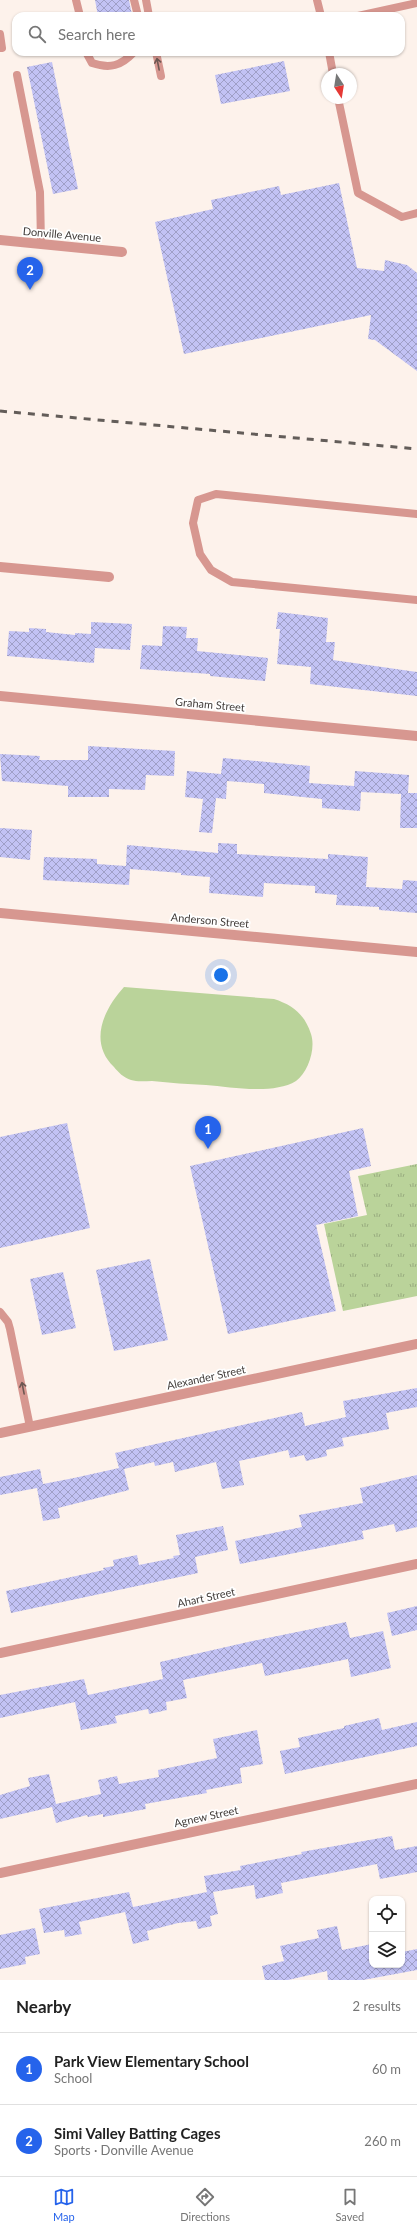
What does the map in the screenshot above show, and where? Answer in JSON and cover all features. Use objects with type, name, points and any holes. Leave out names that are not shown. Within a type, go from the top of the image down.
[{"type":"street","name":"Donville Avenue","points":[[0,240],[122,252]]},
{"type":"street","points":[[0,567],[109,577]]},
{"type":"street","name":"Graham Street","points":[[0,696],[417,736]]},
{"type":"street","name":"Anderson Street","points":[[0,913],[417,952]]},
{"type":"street","name":"Alexander Street","points":[[0,1433],[417,1344]]},
{"type":"street","name":"Ahart Street","points":[[0,1653],[417,1564]]},
{"type":"street","name":"Agnew Street","points":[[0,1872],[417,1784]]},
{"type":"lane","points":[[76,0],[79,12]]},
{"type":"lane","points":[[134,0],[137,12]]},
{"type":"lane","points":[[146,0],[148,12]]},
{"type":"lane","points":[[318,0],[320,12]]},
{"type":"lane","points":[[376,12],[417,3]]},
{"type":"lane","points":[[0,34],[2,48],[0,48]]},
{"type":"lane","points":[[88,56],[92,63],[106,68],[116,65],[128,56]]},
{"type":"lane","points":[[157,56],[161,76]]},
{"type":"lane","points":[[329,56],[332,68]]},
{"type":"lane","points":[[17,75],[40,192],[41,244]]},
{"type":"lane","points":[[339,104],[358,193],[402,217],[417,213]]},
{"type":"lane","points":[[417,514],[216,494],[198,500],[193,523],[200,554],[211,570],[232,582],[417,600]]},
{"type":"lane","points":[[0,1312],[8,1322],[10,1329],[30,1427]]},
{"type":"green space","points":[[124,987],[274,999],[281,1001],[302,1016],[308,1027],[312,1040],[312,1053],[310,1060],[304,1072],[296,1081],[276,1088],[252,1089],[152,1081],[133,1081],[119,1073],[106,1057],[100,1037],[105,1015],[110,1005]]},
{"type":"green space","points":[[417,1164],[417,1296],[343,1311],[324,1224],[367,1215],[358,1176]]},
{"type":"building","points":[[95,0],[129,0],[131,12],[97,12]]},
{"type":"building","points":[[284,61],[290,91],[221,104],[215,75]]},
{"type":"building","points":[[52,62],[78,189],[53,194],[27,67]]},
{"type":"building","points":[[339,183],[357,268],[384,271],[385,260],[407,265],[417,273],[417,371],[375,340],[368,339],[371,315],[184,354],[155,222],[213,209],[211,200],[279,186],[281,195]]},
{"type":"building","points":[[278,612],[328,618],[326,642],[335,642],[333,660],[417,672],[417,696],[310,684],[311,667],[277,664],[280,629],[276,629]]},
{"type":"building","points":[[91,622],[132,624],[130,650],[95,648],[94,663],[7,656],[9,631],[29,632],[29,628],[46,629],[46,632],[75,635],[75,633],[91,634]]},
{"type":"building","points":[[163,626],[187,627],[186,638],[198,638],[197,651],[268,658],[265,681],[210,676],[210,674],[140,669],[142,645],[162,646]]},
{"type":"building","points":[[88,746],[175,751],[174,776],[146,775],[145,790],[109,789],[109,797],[68,797],[68,786],[2,781],[0,754],[40,756],[39,760],[88,760]]},
{"type":"building","points":[[223,758],[310,766],[309,783],[354,786],[355,771],[409,775],[408,793],[417,793],[417,828],[400,828],[401,794],[361,792],[360,811],[322,808],[322,799],[264,793],[264,784],[227,781],[226,799],[216,798],[212,833],[199,832],[203,799],[185,797],[187,771],[221,774]]},
{"type":"building","points":[[0,828],[32,830],[30,860],[0,857]]},
{"type":"building","points":[[218,843],[237,844],[237,854],[328,859],[328,854],[368,857],[366,887],[402,889],[403,880],[417,881],[417,913],[379,910],[379,907],[336,905],[337,895],[315,893],[315,886],[264,883],[263,897],[209,893],[210,877],[181,875],[181,873],[130,869],[129,885],[43,880],[44,857],[97,859],[97,864],[126,866],[127,845],[218,853]]},
{"type":"building","points":[[67,1123],[90,1228],[0,1248],[0,1137]]},
{"type":"building","points":[[363,1128],[371,1166],[349,1171],[358,1216],[316,1225],[336,1311],[228,1334],[190,1166]]},
{"type":"building","points":[[150,1259],[168,1340],[114,1351],[96,1270]]},
{"type":"building","points":[[63,1272],[76,1328],[42,1335],[30,1279]]},
{"type":"building","points":[[417,1388],[417,1407],[386,1413],[389,1429],[342,1438],[344,1446],[326,1450],[327,1456],[306,1461],[304,1455],[290,1458],[288,1450],[239,1461],[244,1485],[222,1489],[216,1462],[175,1472],[173,1462],[155,1466],[154,1462],[124,1469],[129,1490],[58,1508],[60,1518],[43,1521],[37,1488],[0,1495],[0,1477],[40,1469],[43,1484],[74,1478],[119,1468],[115,1453],[302,1412],[305,1426],[346,1417],[343,1401]]},
{"type":"building","points":[[417,1475],[417,1527],[396,1532],[394,1524],[362,1531],[364,1539],[240,1564],[235,1541],[302,1527],[299,1515],[363,1503],[360,1488]]},
{"type":"building","points":[[223,1526],[228,1550],[195,1557],[198,1573],[11,1613],[6,1591],[104,1570],[103,1568],[114,1566],[113,1560],[137,1555],[139,1565],[174,1558],[173,1556],[180,1555],[176,1535]]},
{"type":"building","points":[[417,1606],[417,1630],[392,1636],[387,1613]]},
{"type":"building","points":[[346,1622],[350,1638],[383,1631],[391,1668],[351,1677],[348,1659],[265,1676],[262,1663],[183,1680],[187,1698],[166,1702],[167,1710],[149,1714],[148,1709],[115,1716],[117,1723],[81,1730],[75,1702],[0,1718],[0,1695],[84,1679],[88,1695],[163,1679],[160,1662]]},
{"type":"building","points":[[379,1718],[382,1730],[417,1722],[417,1746],[285,1774],[280,1751],[300,1747],[298,1738],[344,1728],[344,1726]]},
{"type":"building","points":[[257,1730],[263,1764],[240,1768],[242,1783],[206,1790],[207,1793],[145,1804],[146,1809],[103,1817],[103,1814],[88,1817],[87,1815],[56,1823],[52,1807],[0,1819],[0,1795],[30,1786],[28,1778],[49,1774],[56,1804],[101,1794],[98,1780],[117,1776],[119,1784],[159,1777],[158,1770],[217,1758],[213,1739]]},
{"type":"building","points":[[392,1836],[395,1850],[417,1846],[417,1872],[380,1879],[377,1864],[281,1883],[283,1893],[256,1899],[254,1885],[213,1892],[218,1914],[210,1916],[212,1926],[198,1929],[196,1921],[178,1923],[147,1931],[149,1940],[133,1944],[125,1912],[79,1922],[82,1934],[65,1937],[64,1930],[44,1933],[39,1909],[129,1892],[133,1907],[207,1892],[204,1876],[241,1870],[240,1866],[302,1854],[301,1852]]},
{"type":"building","points":[[337,1926],[342,1950],[369,1945],[369,1968],[405,1968],[405,1951],[417,1949],[417,1970],[363,1980],[328,1980],[327,1971],[288,1980],[265,1980],[262,1966],[284,1961],[280,1946],[319,1938],[317,1930]]},
{"type":"building","points":[[35,1928],[40,1954],[25,1957],[26,1964],[0,1969],[0,1935]]},
{"type":"railway","points":[[0,411],[417,449]]},
{"type":"place","name":"Simi Valley Batting Cages","points":[[30,290]]},
{"type":"place","name":"Park View Elementary School","points":[[208,1149]]}]
